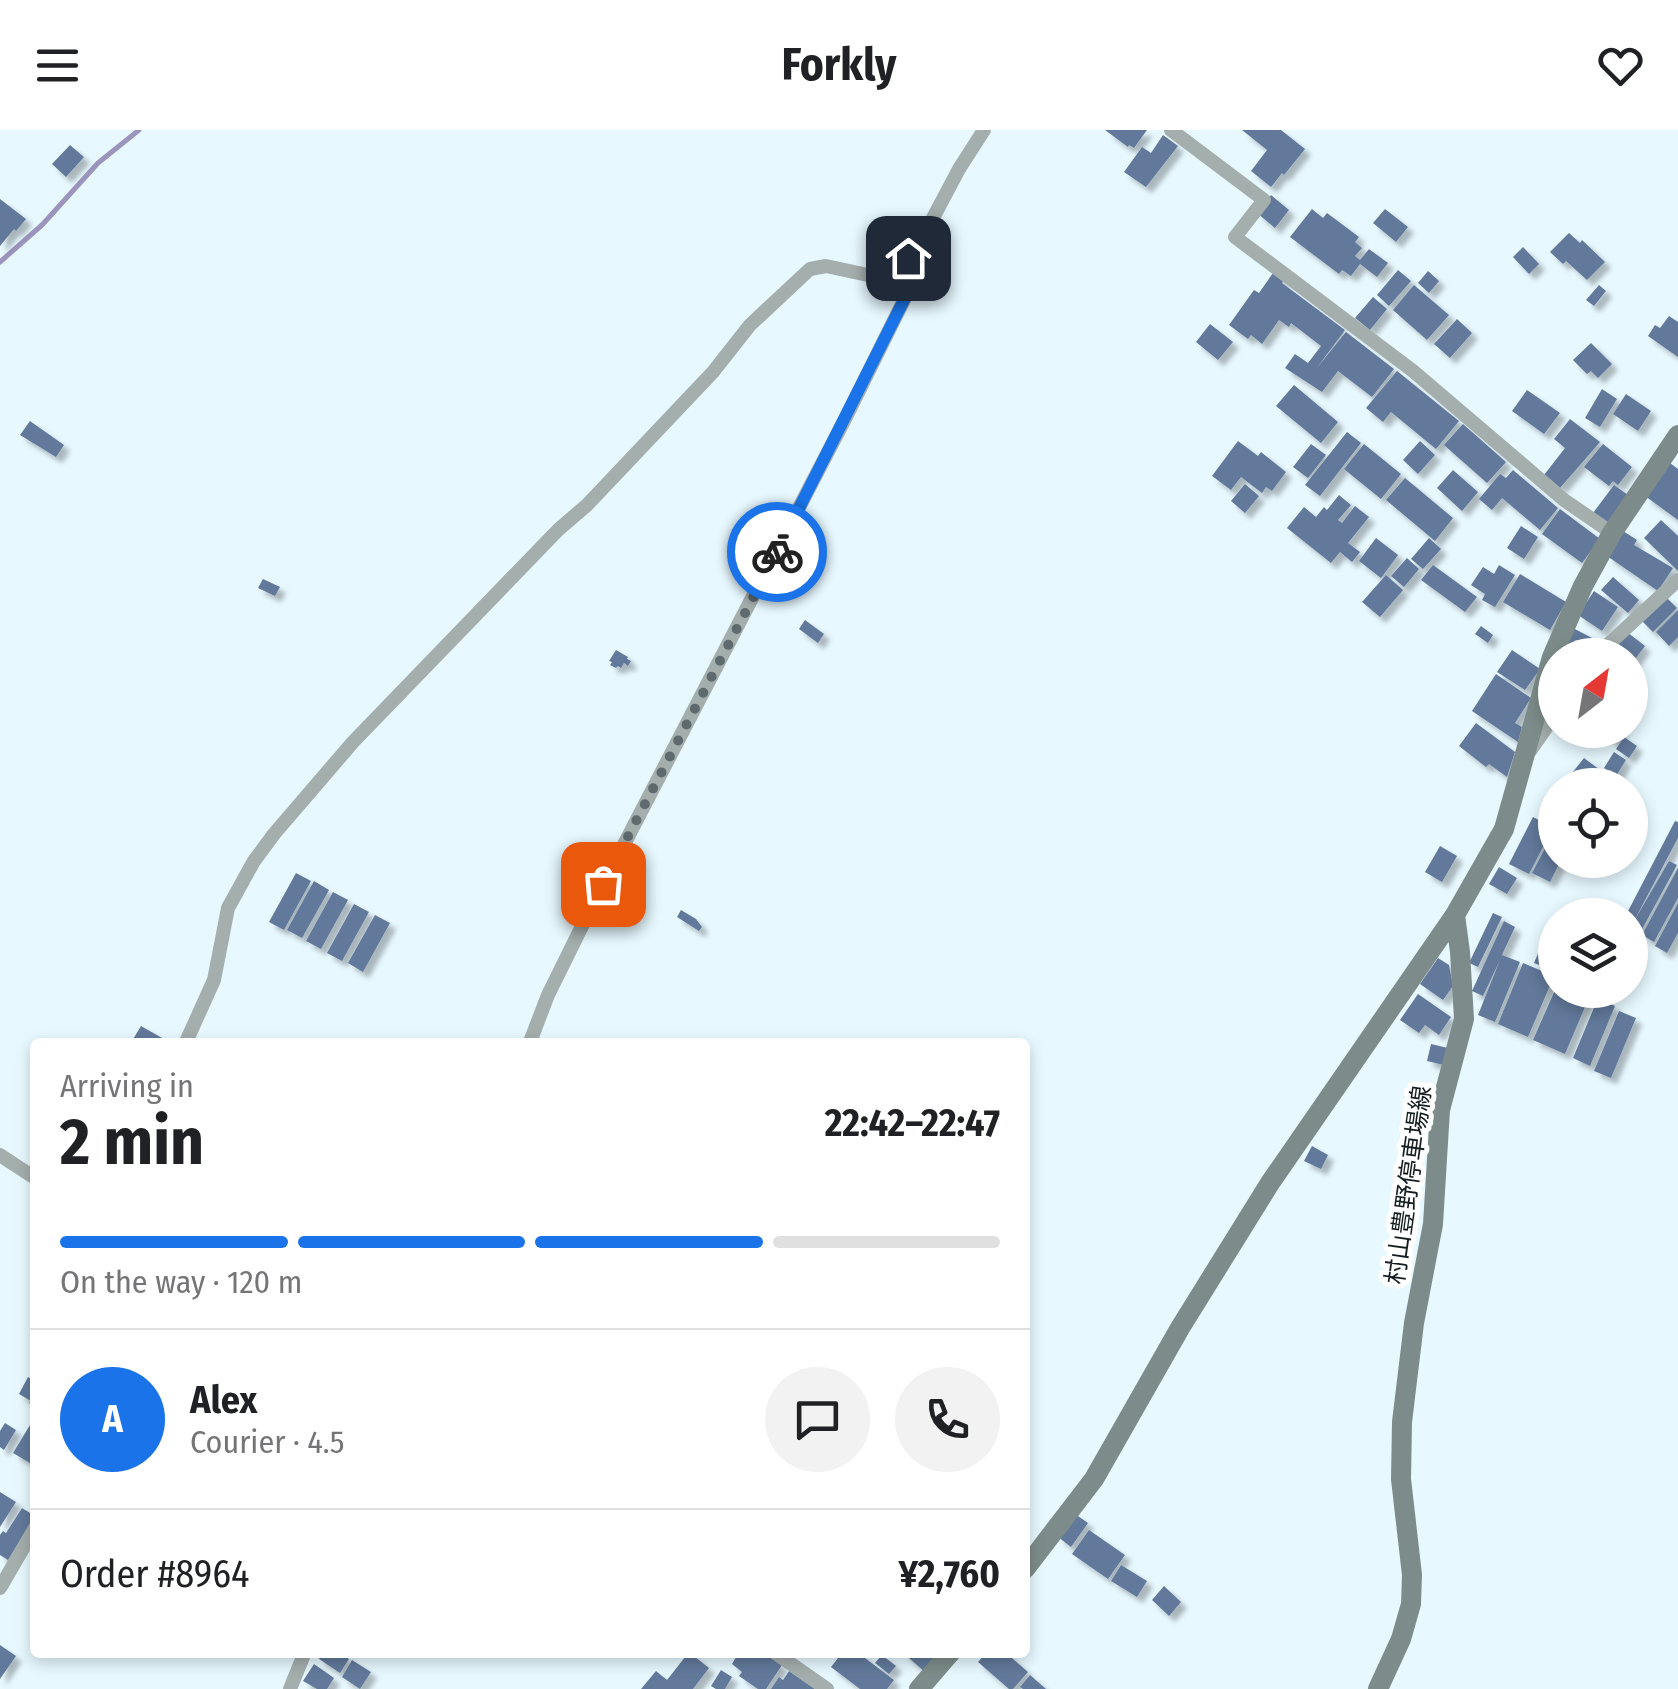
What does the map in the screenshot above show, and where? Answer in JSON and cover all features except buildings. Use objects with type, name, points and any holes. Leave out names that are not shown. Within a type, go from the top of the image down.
[{"type":"main road","points":[[1030,1562],[1094,1479],[1180,1328],[1270,1183],[1456,915],[1504,830],[1552,656],[1583,586],[1612,533],[1678,435]]},
{"type":"main road","name":"村山豊野停車場線","points":[[1378,1689],[1402,1638],[1411,1604],[1412,1575],[1401,1479],[1402,1422],[1414,1322],[1433,1224],[1440,1110],[1464,1018],[1456,915]]},
{"type":"main road","points":[[920,1689],[947,1658]]},
{"type":"street","points":[[891,280],[924,235],[984,130]]},
{"type":"street","points":[[1171,130],[1264,200],[1235,237],[1412,371],[1564,500],[1612,533]]},
{"type":"street","points":[[188,1038],[214,980],[228,908],[254,861],[354,742],[558,530],[587,505],[790,286],[810,269],[826,266],[891,280],[907,294],[591,908],[532,1038]]},
{"type":"street","points":[[1616,638],[1678,580]]},
{"type":"street","points":[[1524,759],[1538,739]]},
{"type":"street","points":[[0,1155],[30,1175]]},
{"type":"street","points":[[0,1588],[30,1537]]},
{"type":"street","points":[[290,1689],[303,1658]]},
{"type":"street","points":[[782,1658],[826,1689]]},
{"type":"waterway","points":[[0,262],[42,225],[98,163],[139,130]]},
{"type":"way so far","points":[[603,884],[777,552]]},
{"type":"route","points":[[777,552],[907,294],[891,280],[908,258]]}]
